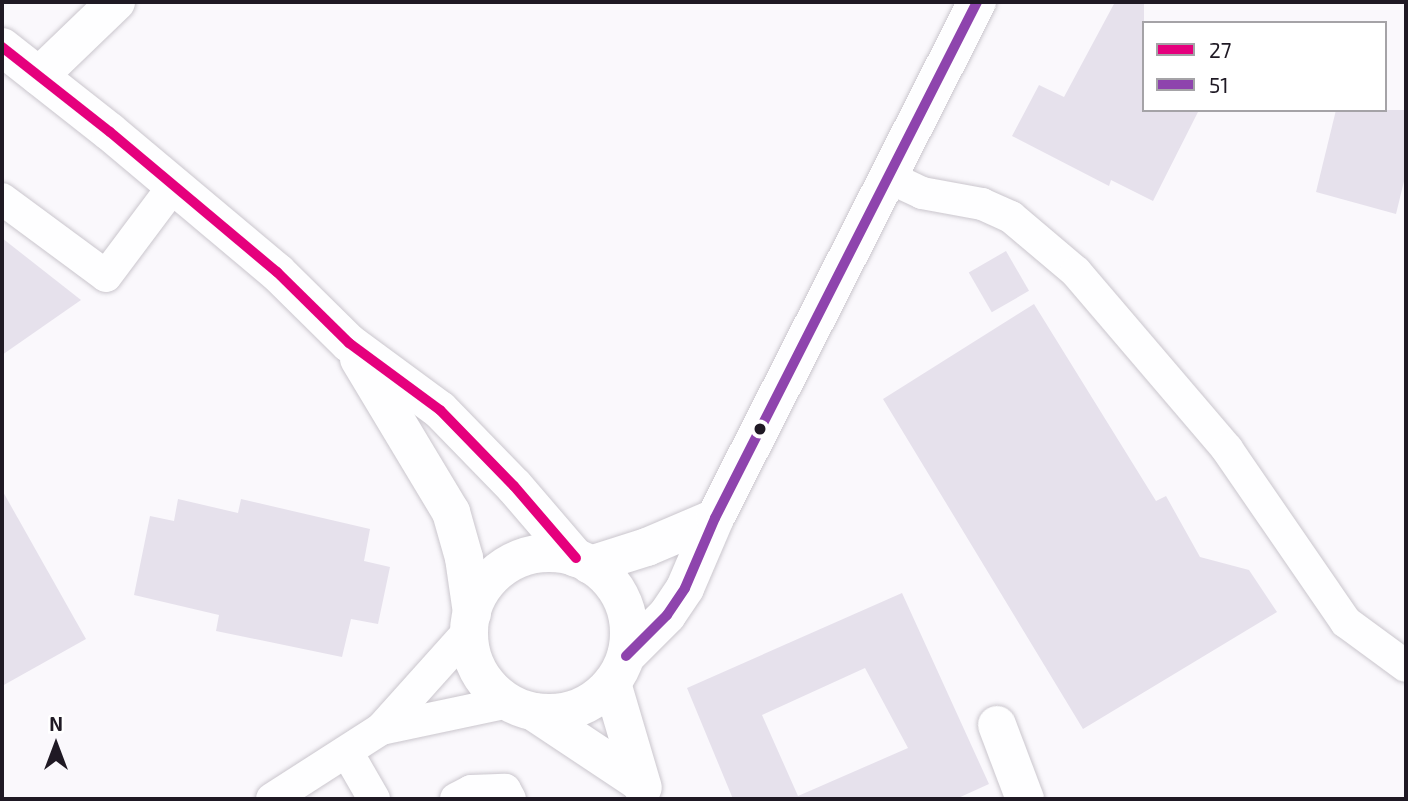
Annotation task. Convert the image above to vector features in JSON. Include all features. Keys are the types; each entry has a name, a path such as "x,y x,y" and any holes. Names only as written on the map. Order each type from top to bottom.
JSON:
{"street":[{"path":"38,76 116,2"},
{"path":"521,707 556,713 577,708 596,699 667,615 685,588 715,518 886,176 977,2"},
{"path":"2,47 174,185 277,272 349,343 440,410 583,561 607,577 619,594 627,614 630,635 619,670 644,790"},
{"path":"349,343 451,512 464,558 471,652 479,673 492,690 644,790"},
{"path":"470,622 482,589 500,569 524,557 550,553 583,561 647,547 715,518"},
{"path":"997,725 1025,799"}],"lane":[{"path":"886,176 922,193 982,204 1011,218 1076,272 1227,449 1346,622 1406,666"},
{"path":"2,199 106,276 174,185"},
{"path":"272,799 381,729 470,622"},
{"path":"381,729 521,707"},
{"path":"347,752 374,799"},
{"path":"456,799 471,791 505,790 510,799"}],"building":[{"path":"1115,2 1144,2 1142,112 1198,112 1153,201 1111,180 1109,186 1012,136 1039,85 1064,97"},
{"path":"1406,110 1406,173 1396,214 1316,192 1336,112"},
{"path":"2,238 81,300 2,355"},
{"path":"1006,251 1029,291 992,312 969,272"},
{"path":"1034,304 1156,501 1166,496 1200,557 1249,570 1277,612 1083,729 883,399"},
{"path":"2,490 86,639 2,686"},
{"path":"178,499 238,513 241,499 370,529 364,561 390,567 378,624 351,619 342,657 216,631 219,615 134,595 150,516 174,521"},
{"path":"902,593 989,784 956,799 733,799 687,688","holes":["865,668 908,748 798,796 762,715"]}],"transit line":[{"name":"51","path":"626,656 667,615 685,588 715,518 977,2"},
{"name":"27","path":"2,47 110,132 277,272 349,343 440,410 514,486 576,558"}]}
